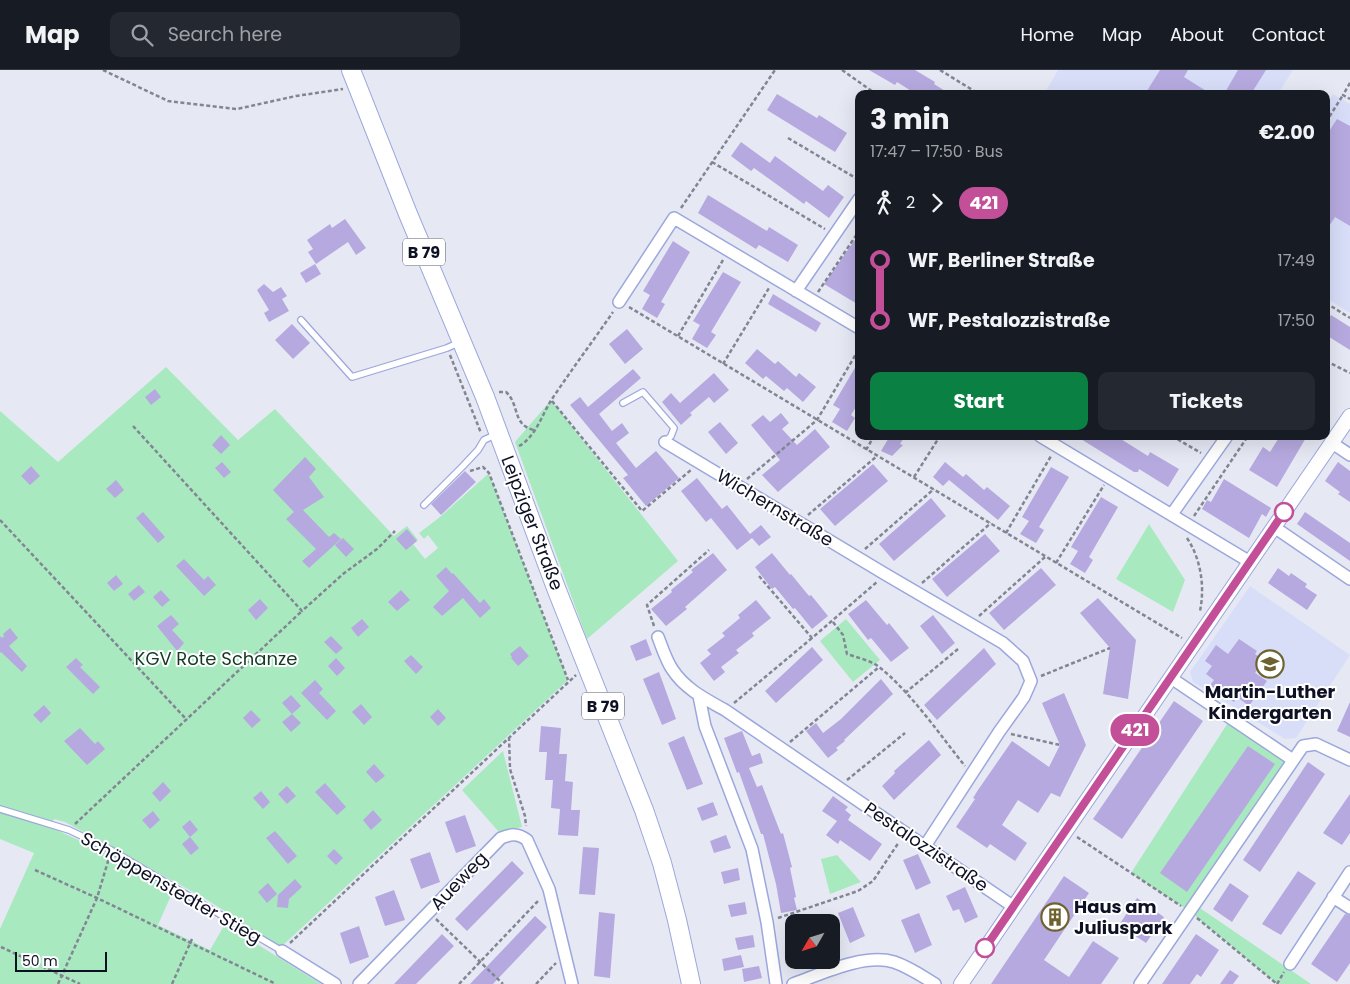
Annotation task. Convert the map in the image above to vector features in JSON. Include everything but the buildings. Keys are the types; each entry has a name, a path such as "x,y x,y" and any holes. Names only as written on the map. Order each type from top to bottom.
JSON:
{"main road":[{"name":"Leipziger Straße","path":"354,77 485,397 647,819 662,863 691,984"}],"street":[{"path":"796,291 855,205"},
{"path":"620,302 674,218 855,326"},
{"path":"961,984 1350,416"},
{"path":"1046,440 1172,514 1186,528 1250,562"},
{"path":"1172,514 1224,440"},
{"name":"Wichernstraße","path":"665,442 856,557 1003,642 1023,661 1030,681"},
{"path":"1332,443 1350,455"},
{"path":"1274,528 1349,582"},
{"name":"Pestalozzistraße","path":"658,637 672,669 684,685 699,696 725,710 1014,907"},
{"path":"1171,678 1293,760"},
{"path":"925,846 1024,697 1030,681"},
{"path":"699,696 705,726 752,850 767,922 776,984"},
{"path":"1140,984 1303,746 1316,744 1350,760"},
{"name":"Aueweg","path":"359,984 500,838 510,834 520,835 527,840"},
{"path":"527,840 549,889 572,984"},
{"path":"1290,964 1350,872"},
{"path":"1333,897 1350,908"},
{"name":"Schöppenstedter Stieg","path":"282,951 335,984"},
{"path":"793,984 850,964 873,960 892,961 900,964 935,984"}],"lane":[{"path":"301,320 352,377 447,348 461,341"},
{"path":"623,403 643,392 674,428 671,436 665,442"},
{"path":"424,505 478,450 484,440 499,433"},
{"name":"Schöppenstedter Stieg","path":"0,809 69,830 111,850 282,951"}],"path":[{"path":"103,70 168,101 237,109 296,96 344,89 354,77"},
{"path":"674,218 775,70"},
{"path":"842,70 870,90"},
{"path":"940,70 973,90"},
{"path":"1330,115 1350,83"},
{"path":"1342,95 1350,99"},
{"path":"788,138 855,178"},
{"path":"712,162 835,234"},
{"path":"812,300 855,236"},
{"path":"678,336 729,251"},
{"path":"723,364 775,278"},
{"path":"506,454 525,443 552,400 620,302 1194,645"},
{"path":"1330,306 1350,318"},
{"path":"739,486 817,420 855,356"},
{"path":"1330,363 1350,373"},
{"path":"485,397 506,392 510,396 525,428 534,430"},
{"path":"552,400 642,511 700,463"},
{"path":"133,426 302,611"},
{"path":"866,450 872,440"},
{"path":"914,477 937,440"},
{"path":"1179,440 1211,459"},
{"path":"1199,619 1202,602 1201,574 1186,528 1245,440"},
{"path":"1006,533 1056,446"},
{"path":"799,522 877,456"},
{"path":"282,951 568,680 489,473 483,467 469,471 463,466"},
{"path":"1056,563 1109,477"},
{"path":"856,557 934,489"},
{"path":"0,520 187,720"},
{"path":"913,590 991,523"},
{"path":"69,830 302,611 343,574 378,549 395,531"},
{"path":"658,637 647,605 710,550"},
{"path":"971,624 1045,556"},
{"path":"725,710 833,622 886,574"},
{"path":"759,576 812,638"},
{"path":"833,622 843,635 847,654 868,660 879,667 905,692 972,775"},
{"path":"1030,681 1110,648"},
{"path":"905,692 958,649"},
{"path":"782,749 879,667"},
{"path":"999,732 1060,745"},
{"path":"838,787 905,733"},
{"path":"509,737 510,769 525,816 527,840"},
{"path":"1066,830 1189,911 1277,984"},
{"path":"767,922 858,891 873,881 905,833"},
{"path":"58,984 97,898 111,850"},
{"path":"35,870 276,984"},
{"path":"460,984 549,889"},
{"path":"429,912 503,984"},
{"path":"172,984 192,938"},
{"path":"1,947 80,984"},
{"path":"536,984 566,953"}],"shaded area":[{"path":"1058,70 1293,70 1280,90 1046,90"},
{"path":"1333,94 1350,104 1350,313 1330,300 1330,99"},
{"name":"Martin-Luther Kindergarten","path":"1250,586 1350,655 1296,738 1285,739 1193,682 1190,672"}],"green space":[{"name":"KGV Rote Schanze","path":"166,367 238,440 275,409 394,536 407,526 418,540 413,544 425,559 438,548 428,535 424,539 419,533 440,517 489,473 568,680 281,947 204,898 65,822 54,819 50,827 107,853 173,891 158,925 210,950 225,924 321,984 0,984 0,929 34,853 0,839 0,411 58,462"},
{"path":"551,400 678,561 587,639 515,442"},
{"path":"1149,524 1185,580 1173,612 1116,579"},
{"path":"846,619 880,660 853,682 820,641"},
{"path":"1231,718 1293,760 1194,904 1311,984 1277,984 1189,911 1131,873"},
{"path":"503,751 522,827 499,832 462,790"},
{"path":"837,855 861,882 830,894 821,859"}],"bus line":[{"name":"421","path":"985,948 1284,512"}],"place":[{"name":"Martin-Luther Kindergarten","path":"1270,664"},
{"name":"Haus am Juliuspark","path":"1055,917"}]}
